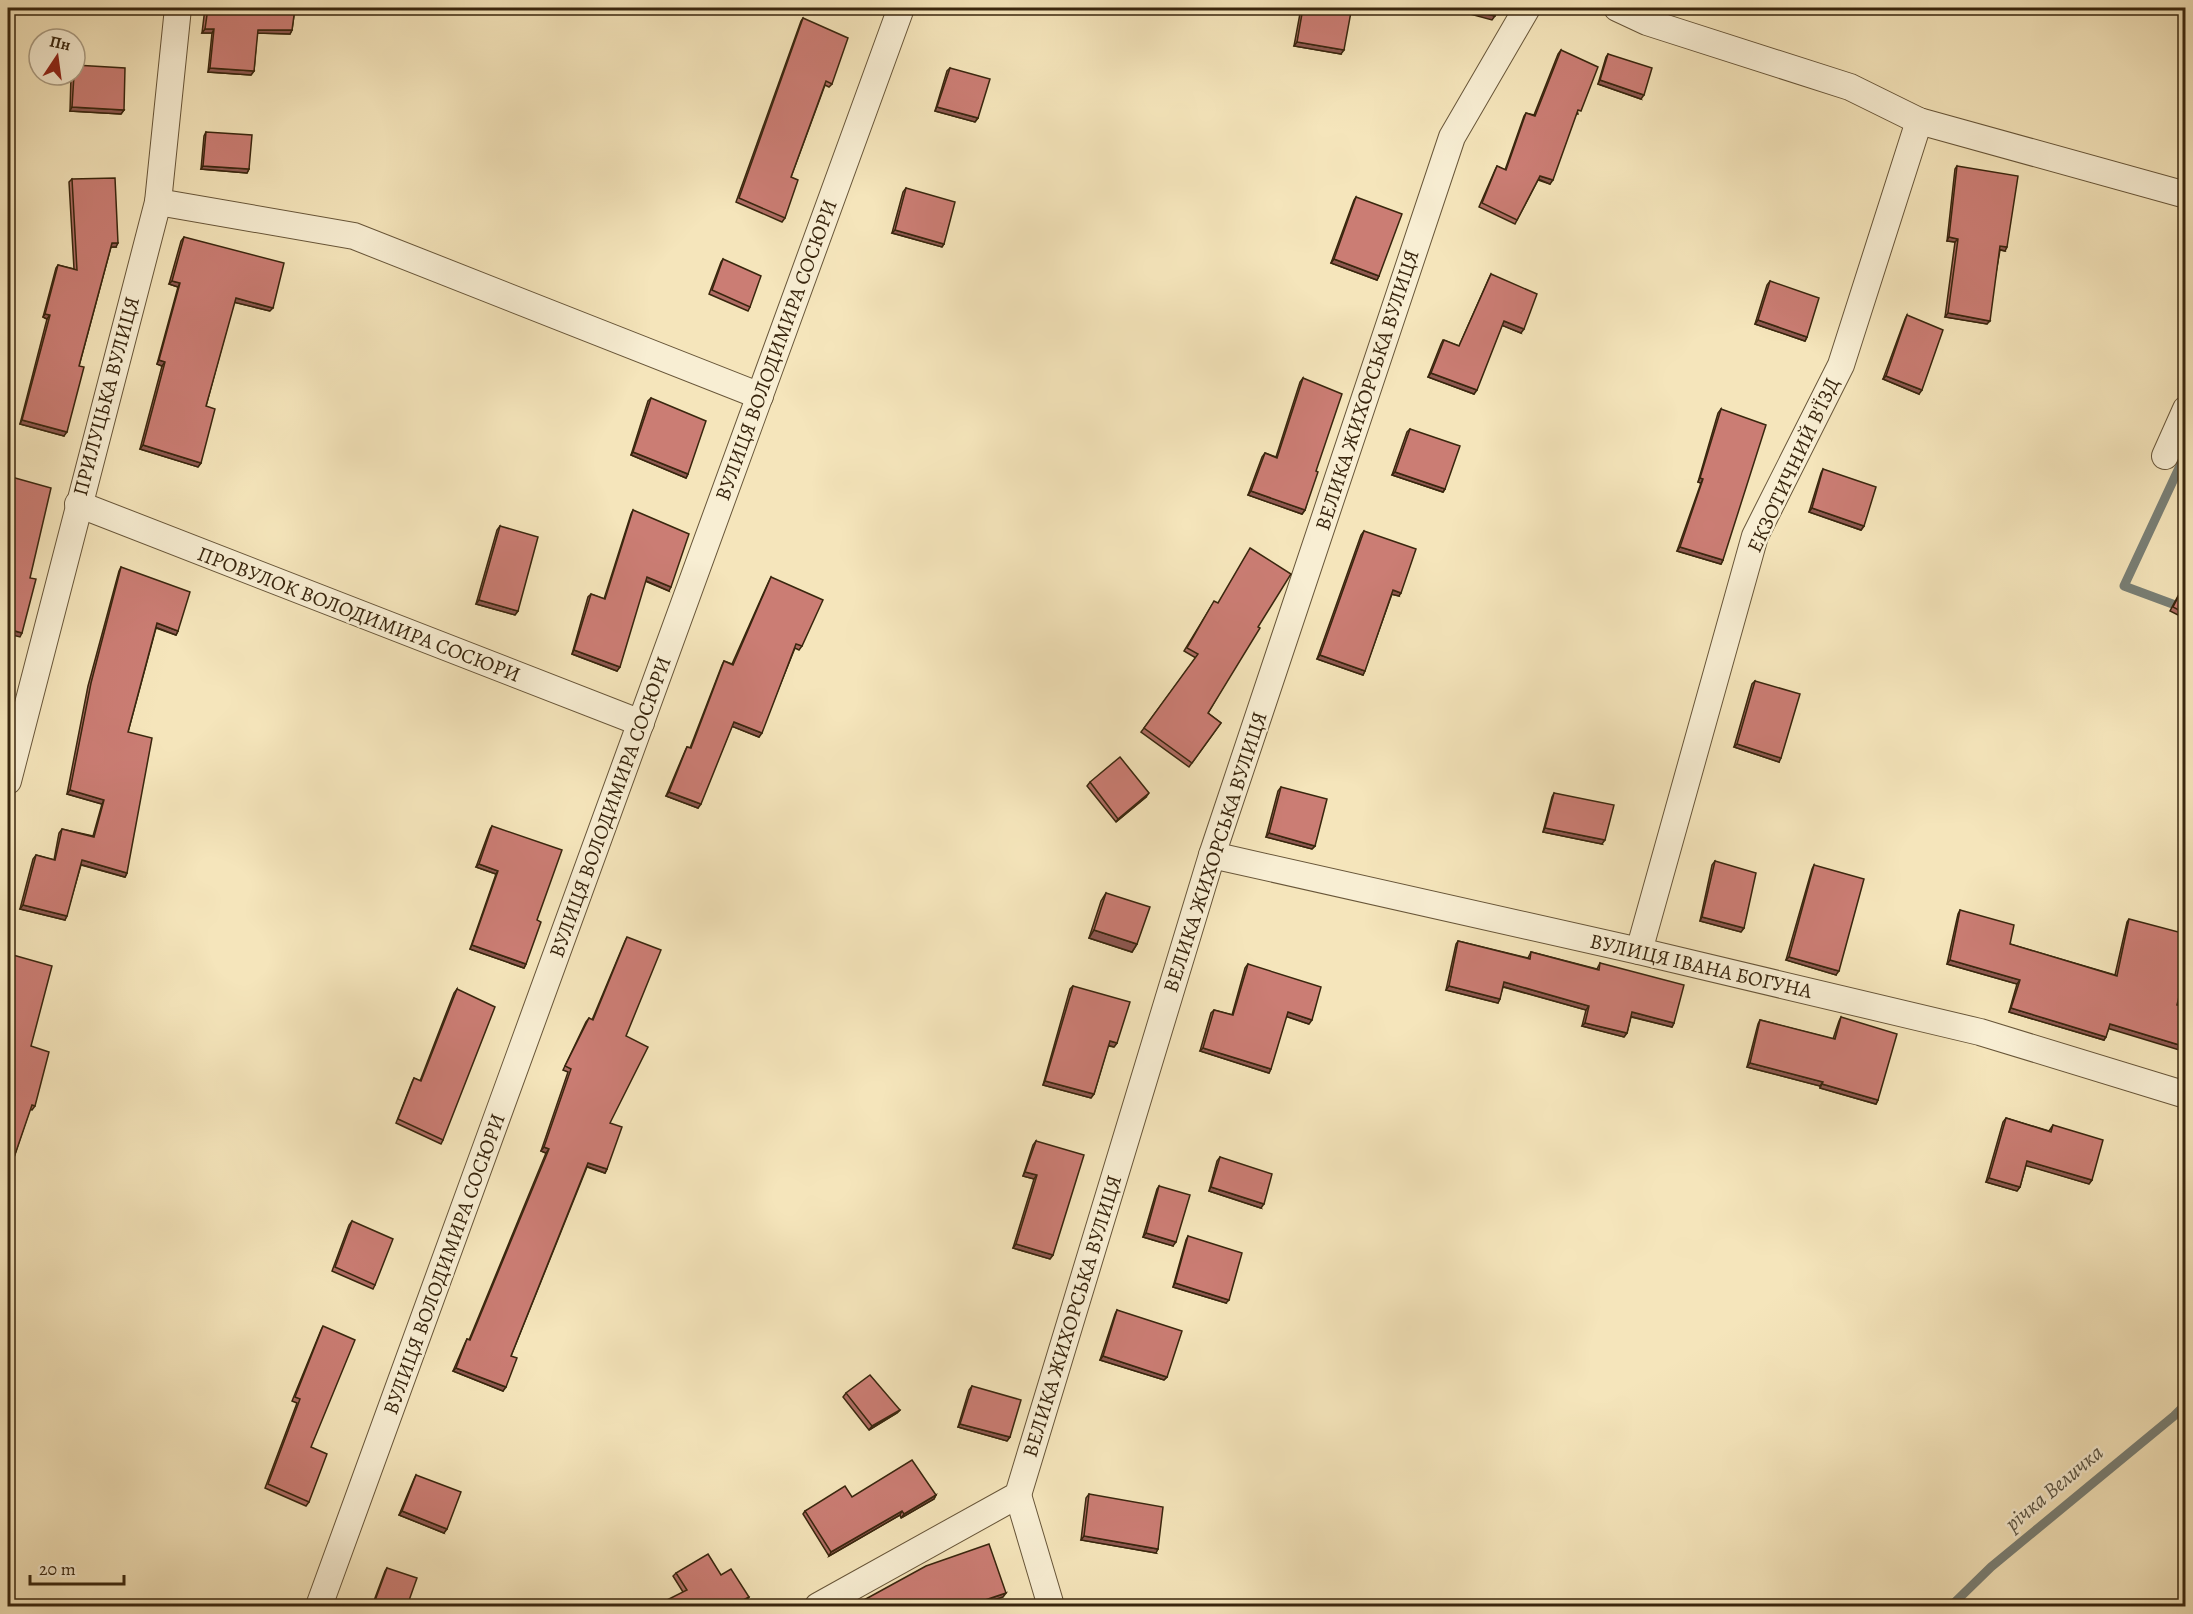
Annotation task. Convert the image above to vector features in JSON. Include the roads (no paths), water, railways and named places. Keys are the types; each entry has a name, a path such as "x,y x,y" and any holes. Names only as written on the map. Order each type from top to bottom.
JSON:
{"street":[{"name":"ПРИЛУЦЬКА ВУЛИЦЯ","path":"8,781 158,202 178,8"},
{"name":"ВУЛИЦЯ ВОЛОДИМИРА СОСЮРИ","path":"319,1606 901,8"},
{"name":"ВЕЛИКА ЖИХОРСЬКА ВУЛИЦЯ","path":"1018,1495 1212,855 1452,137 1527,8"},
{"path":"1617,8 1647,22 1850,87 1918,121 2186,195"},
{"name":"ЕКЗОТИЧНИЙ В'ЇЗД","path":"1639,951 1755,536 1840,365 1918,121"},
{"path":"158,202 354,236 760,396"},
{"path":"2165,456 2186,409"},
{"name":"ПРОВУЛОК ВОЛОДИМИРА СОСЮРИ","path":"78,504 641,723"},
{"name":"ВУЛИЦЯ ІВАНА БОГУНА","path":"1212,855 1639,951 1980,1032 2186,1095"},
{"path":"818,1606 1018,1495 1051,1606"}],"waterway":[{"name":"річка Величка","path":"2186,453 2124,586 2186,609"},
{"name":"річка Величка","path":"1951,1606 1991,1567 2186,1404"}]}
